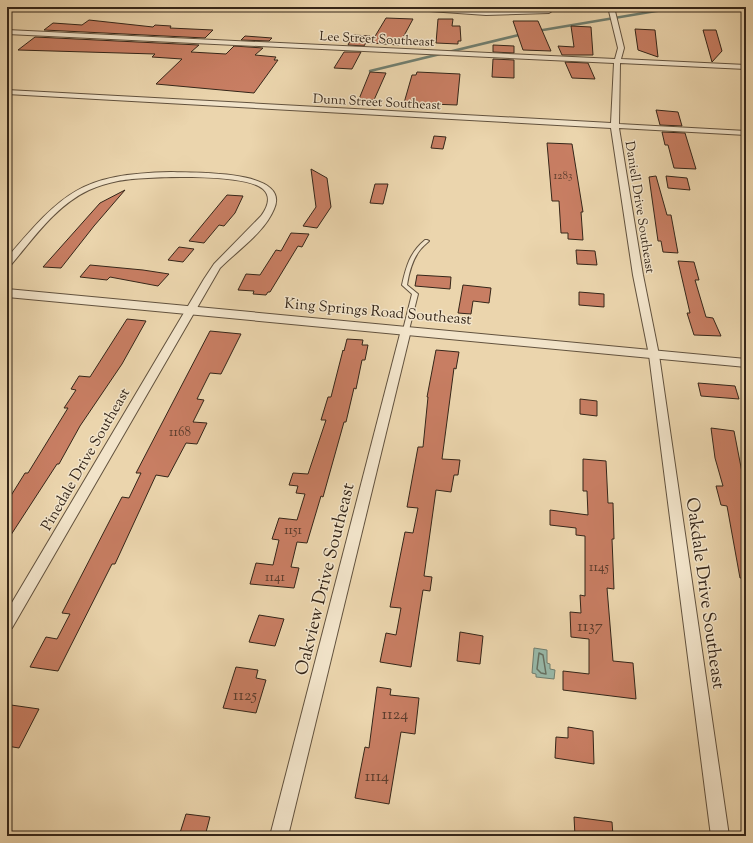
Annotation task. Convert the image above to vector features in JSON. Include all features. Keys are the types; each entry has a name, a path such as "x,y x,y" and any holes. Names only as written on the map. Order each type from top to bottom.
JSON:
{"street":[{"path":"401,7 486,13 549,11"},
{"name":"Daniell Drive Southeast","path":"611,7 621,48 617,62 616,127 638,275 654,355"},
{"name":"Lee Street Southeast","path":"7,32 746,68"},
{"name":"Dunn Street Southeast","path":"7,92 616,127 746,133"},
{"name":"Pinedale Drive Southeast","path":"7,264 61,203 77,193 98,184 120,178 146,175 175,175 249,181 264,186 271,193 272,204 264,219 216,267 7,624"},
{"name":"King Springs Road Southeast","path":"7,293 746,363"},
{"name":"Oakview Drive Southeast","path":"279,836 406,330"},
{"name":"Oakdale Drive Southeast","path":"654,355 720,836"}],"lane":[{"path":"406,330 415,294 404,285 412,254 419,246 427,241"}],"water":[{"path":"534,648 547,650 547,663 550,664 550,669 555,670 554,679 536,677 536,674 532,673"}],"building":[{"path":"386,18 413,19 399,45 371,43"},
{"path":"438,19 453,19 452,26 460,26 461,41 458,41 458,44 436,43"},
{"path":"89,20 153,27 155,25 171,26 170,28 213,30 205,38 44,30 53,23 82,25"},
{"path":"513,21 538,21 551,51 523,50"},
{"path":"571,26 591,27 593,55 562,55 558,46 574,47"},
{"path":"635,29 655,30 658,57 638,50"},
{"path":"703,30 716,30 722,51 712,62"},
{"path":"353,35 370,36 364,46 348,45"},
{"path":"245,36 272,38 269,41 241,40"},
{"path":"35,37 199,45 191,52 226,54 234,46 263,48 255,55 276,57 274,60 278,60 254,93 156,84 182,59 152,57 155,54 18,50"},
{"path":"493,45 514,46 514,53 493,52"},
{"path":"344,52 361,52 352,69 334,68"},
{"path":"493,59 514,60 514,78 492,77"},
{"path":"565,62 588,63 595,79 572,78"},
{"path":"370,72 386,73 374,100 359,99"},
{"path":"417,72 460,74 457,105 404,103 412,75 416,75"},
{"path":"656,110 678,112 682,126 660,125"},
{"path":"662,132 685,133 696,169 674,168 668,145 665,145"},
{"path":"434,136 446,137 443,149 431,148"},
{"path":"547,143 572,144 583,212 581,212 583,240 568,239 568,233 561,233 559,201 552,201"},
{"path":"311,169 327,178 331,207 317,228 303,226 316,207"},
{"path":"656,176 667,215 671,215 678,253 663,252 661,241 658,241 649,177"},
{"path":"666,176 687,178 690,190 668,188"},
{"path":"375,184 388,184 383,204 370,203"},
{"path":"125,190 61,268 43,267 100,203"},
{"path":"227,195 243,196 235,213 224,226 219,225 204,243 189,241"},
{"path":"291,233 309,234 302,247 298,246 270,292 266,295 253,294 254,291 238,290 246,274 260,275 276,250 281,251"},
{"path":"179,247 194,249 183,262 168,260"},
{"path":"576,250 595,251 597,265 577,264"},
{"path":"678,261 694,262 699,280 695,280 706,317 713,318 721,336 694,335 687,313 690,313"},
{"path":"90,265 169,274 158,286 110,277 107,280 80,277"},
{"path":"417,275 451,277 450,289 415,286"},
{"path":"463,285 491,288 489,303 473,301 471,314 458,313"},
{"path":"579,292 604,294 604,307 579,305"},
{"path":"127,319 146,321 122,364 80,426 59,464 57,464 7,541 7,502 25,473 28,473 68,408 64,408 76,390 71,389 79,376 90,377"},
{"path":"210,331 241,334 221,374 210,373 197,399 204,400 193,422 207,423 197,444 186,443 168,477 156,475 115,564 112,564 58,671 30,667 46,637 57,639 70,614 62,613 122,497 129,498 141,473 136,473"},
{"path":"347,339 363,340 362,345 368,345 365,360 362,360 356,389 354,388 346,422 344,422 323,497 321,496 307,543 297,542 291,567 299,568 294,588 250,584 256,563 273,565 279,540 272,539 279,518 297,520 305,494 296,493 298,486 289,485 293,473 308,474 326,420 321,420 328,397 331,397"},
{"path":"436,350 459,352 456,369 454,368 442,459 460,460 458,475 454,475 451,492 436,490 424,576 432,577 430,591 423,590 411,667 380,662 386,633 396,635 401,608 390,607 405,532 413,533 418,508 407,507 418,447 423,447 427,397"},
{"path":"698,383 735,386 739,399 701,396"},
{"path":"580,399 597,401 597,416 580,414"},
{"path":"711,428 734,431 746,493 746,578 740,578 727,506 721,505 716,486 723,486 715,458"},
{"path":"583,459 606,461 608,503 613,503 614,539 612,539 614,589 607,588 613,661 633,663 636,699 563,690 563,671 589,674 589,639 571,637 570,612 581,613 580,595 585,596 585,536 576,535 576,528 550,525 550,510 588,515 587,491 583,491"},
{"path":"259,615 284,619 275,646 249,642"},
{"path":"460,632 483,636 480,664 457,661"},
{"path":"236,667 258,670 256,678 266,680 256,713 223,708"},
{"path":"377,687 391,689 390,695 419,698 415,734 401,732 389,804 355,798 365,747 369,748"},
{"path":"11,705 39,709 19,748 7,746 7,712"},
{"path":"568,727 593,731 594,764 555,758 556,737 568,738"},
{"path":"186,814 210,817 205,836 179,836"},
{"path":"574,817 612,822 613,836 575,836"}],"waterway":[{"path":"537,31 656,11 695,7"},
{"path":"370,71 523,34"}]}
